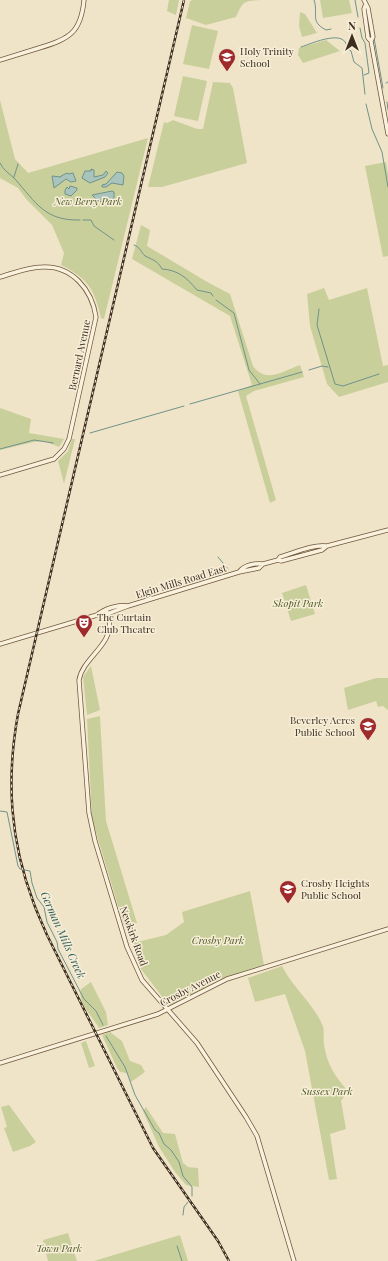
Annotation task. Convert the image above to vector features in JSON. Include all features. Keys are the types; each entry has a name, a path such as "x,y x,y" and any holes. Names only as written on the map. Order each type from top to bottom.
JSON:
{"street":[{"path":"0,60 60,42 69,36 76,29 82,18 84,0"},
{"path":"364,0 366,6 364,9 368,38 371,41 388,134"},
{"name":"Bernard Avenue","path":"0,277 43,266 57,268 70,274 86,287 94,303 96,317 71,432 64,449 54,459 0,475"},
{"name":"Elgin Mills Road East","path":"0,644 107,612 123,605 128,606 239,572 259,568 263,564 278,560 281,561 322,550 327,546 388,530"},
{"name":"Newkirk Road","path":"107,612 109,620 102,646 85,666 79,680 89,814 95,841 127,947 142,980 197,1043 246,1117 256,1136 294,1261"},
{"name":"Crosby Avenue","path":"0,1063 167,1010 227,978 388,929"}],"green space":[{"path":"169,0 179,0 176,15 167,11"},
{"path":"261,0 245,3 240,8 236,17 206,25 186,18 190,1"},
{"path":"320,0 349,0 352,13 323,18"},
{"path":"300,12 305,14 317,33 302,37 299,26"},
{"path":"192,25 218,31 209,69 183,64"},
{"path":"326,40 340,51 303,63 298,55 299,48"},
{"path":"183,76 207,81 198,121 174,116"},
{"path":"213,82 230,83 233,88 247,163 162,187 148,187 164,122 167,123 173,120 197,129 203,129"},
{"name":"New Berry Park","path":"0,100 15,159 28,173 148,138 104,319 101,318 96,299 84,280 61,265 64,253 52,225 26,199 18,188 0,178"},
{"path":"386,162 388,174 388,256 383,257 365,166"},
{"path":"141,225 150,230 147,246 230,294 253,366 258,371 269,375 281,373 300,365 304,377 254,391 246,396 276,500 270,503 238,391 252,385 230,316 132,259"},
{"path":"324,288 329,300 367,288 383,366 388,365 388,382 339,397 327,384 310,326 307,294"},
{"path":"0,408 31,419 29,433 64,439 59,447 44,441 0,450"},
{"path":"72,439 75,439 64,484 58,461 68,451"},
{"name":"Skopit Park","path":"306,585 315,614 291,621 282,593"},
{"path":"91,666 100,710 87,715 83,677"},
{"path":"376,678 388,678 388,710 383,706 378,707 376,701 348,710 344,688"},
{"path":"100,716 106,821 137,923 124,926 92,819 87,719"},
{"name":"Crosby Park","path":"250,891 264,965 218,980 170,1007 141,969 133,943 166,935 184,922 182,912"},
{"name":"Sussex Park","path":"282,966 291,981 318,1016 323,1026 325,1052 329,1064 339,1081 348,1091 341,1101 346,1129 330,1134 337,1179 329,1180 305,1051 285,994 255,1002 248,978"},
{"path":"91,982 106,1012 108,1025 99,1028 83,1005 80,994 81,989"},
{"path":"110,1032 122,1041 130,1061 141,1065 145,1072 131,1082 127,1073 120,1072 117,1068 102,1035"},
{"path":"86,1041 95,1066 89,1068 81,1043"},
{"path":"9,1105 36,1142 30,1146 13,1152 4,1128 7,1127 1,1107"},
{"path":"146,1107 163,1133 175,1134 183,1163 188,1167 198,1168 199,1187 186,1185 175,1172 159,1147 143,1111"},
{"name":"Town Park","path":"68,1233 77,1261 48,1261 43,1240"},
{"path":"180,1235 188,1261 94,1261"}],"water":[{"path":"91,169 94,170 94,177 103,175 106,171 108,173 105,177 90,183 82,178 85,171 91,171"},
{"path":"117,172 122,173 124,176 123,185 112,183 106,187 102,187 102,185 106,184"},
{"path":"67,173 73,173 76,181 71,182 66,179 54,188 52,176 61,177"},
{"path":"70,186 77,188 71,196 65,194 65,190 67,187 69,189"},
{"path":"112,191 114,192 114,198 108,203 98,201 92,195"}],"waterway":[{"path":"314,0 316,20 321,27 326,30 331,29"},
{"path":"355,0 358,17"},
{"path":"360,28 362,38 365,43 369,73 364,75"},
{"path":"301,47 328,38 341,39 351,51 354,62 362,68 365,94"},
{"path":"374,38 383,88"},
{"path":"387,102 388,110"},
{"path":"366,104 372,129 382,152 388,187"},
{"path":"0,163 42,209 50,214 68,220 80,220"},
{"path":"14,177 18,164"},
{"path":"83,220 91,220 94,226 114,240"},
{"path":"134,245 139,248 145,256 157,262 162,269 177,273 186,278 197,290 211,293 213,296"},
{"path":"216,300 234,313 249,370 260,384"},
{"path":"319,309 317,325 335,384 343,386 379,374"},
{"path":"309,370 322,366 328,367"},
{"path":"190,404 302,372"},
{"path":"90,433 184,406"},
{"path":"0,449 34,440 53,443"},
{"path":"218,557 228,569"},
{"name":"German Mills Creek","path":"0,811 7,812 18,866 20,869 30,871 37,898 44,907 47,922 57,942 58,949 84,999 96,1011 103,1025"},
{"name":"German Mills Creek","path":"106,1036 125,1067 135,1095 155,1130 159,1133 164,1144 171,1150 179,1162 183,1176 192,1187 192,1196"},
{"name":"German Mills Creek","path":"183,1215 184,1207 188,1202"},
{"name":"German Mills Creek","path":"177,1246 182,1261"}],"railway":[{"path":"184,0 18,714 14,739 11,787 15,834 20,857 34,904 47,935 153,1148 218,1241 229,1261"}],"place":[{"name":"Holy Trinity School","path":"227,72"},
{"name":"The Curtain Club Theatre","path":"84,638"},
{"name":"Beverley Acres Public School","path":"368,741"},
{"name":"Crosby Heights Public School","path":"288,904"}]}
